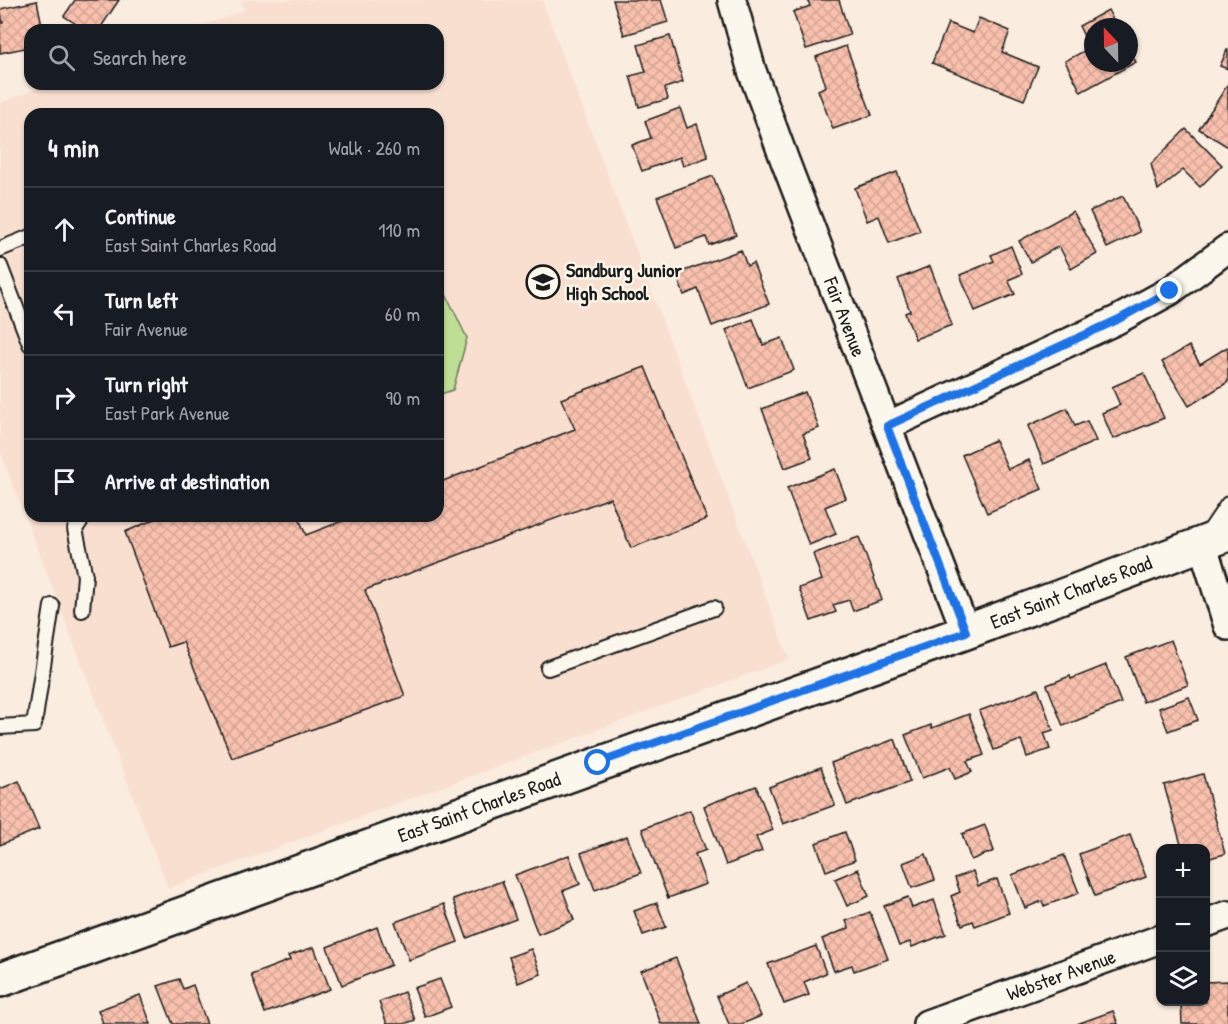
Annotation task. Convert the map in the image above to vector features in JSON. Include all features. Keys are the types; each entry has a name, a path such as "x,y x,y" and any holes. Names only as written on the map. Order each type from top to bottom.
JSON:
{"main road":[{"name":"East Saint Charles Road","path":"0,980 966,632 1215,538"}],"street":[{"name":"Fair Avenue","path":"732,0 752,71 777,141 966,632"},
{"path":"887,426 1117,320 1170,291 1228,248"},
{"path":"1215,538 1228,626"},
{"path":"1210,922 1228,915"},
{"name":"Webster Avenue","path":"927,1024 1156,941"}],"lane":[{"path":"0,249 24,239"},
{"path":"0,266 24,328"},
{"path":"1215,538 1228,504"},
{"path":"80,522 75,529 85,576 82,610"},
{"path":"0,727 34,725 52,606"},
{"path":"548,668 714,608"}],"shaded area":[{"name":"Sandburg Junior High School","path":"241,0 542,0 789,659 168,888 27,522 444,522 444,108 24,108 24,513 0,451 0,103 34,90 444,90 444,24 207,24 244,10"}],"green space":[{"path":"444,290 467,338 453,390 444,393"}],"building":[{"path":"75,0 119,0 103,24 76,24 64,16"},
{"path":"613,0 661,0 668,22 624,35"},
{"path":"808,0 839,0 850,35 806,49 793,12 810,6"},
{"path":"37,1 42,24 24,24 24,48 0,53 0,23 3,23 0,9"},
{"path":"1108,10 1112,18 1094,18"},
{"path":"979,18 1010,31 1002,52 1038,67 1024,100 932,63 948,23 973,33"},
{"path":"1084,23 1084,36 1079,26"},
{"path":"670,36 683,82 665,88 668,99 639,107 630,76 646,72 638,45"},
{"path":"846,46 872,115 833,129 818,90 826,86 816,57"},
{"path":"1228,50 1228,69 1220,66"},
{"path":"1084,51 1084,72 1118,72 1081,92 1065,61"},
{"path":"1228,84 1228,147 1199,129"},
{"path":"680,108 687,128 697,124 708,157 683,166 680,157 642,171 632,145 651,138 645,121"},
{"path":"1186,129 1222,165 1200,187 1183,170 1158,190 1151,164"},
{"path":"897,172 920,231 889,243 879,216 867,221 855,188"},
{"path":"713,176 736,235 709,245 706,237 676,248 657,197"},
{"path":"1123,196 1140,232 1107,248 1090,211"},
{"path":"1073,211 1097,254 1071,269 1059,246 1031,262 1019,241"},
{"path":"1011,246 1022,274 1008,280 1015,294 975,311 960,275 994,261 991,255"},
{"path":"741,250 747,266 753,263 769,304 712,326 698,289 684,295 676,274"},
{"path":"930,266 952,325 915,339 905,313 910,311 898,279"},
{"path":"753,319 763,345 782,338 794,370 748,388 726,330"},
{"path":"1189,346 1200,364 1227,347 1228,382 1189,406 1162,362"},
{"path":"645,367 707,519 631,548 610,498 365,590 405,696 232,758 183,642 168,647 125,532 148,522 301,522 306,535 340,522 444,522 444,481 575,429 561,399"},
{"path":"1144,373 1164,418 1113,439 1102,413 1120,405 1112,387"},
{"path":"805,392 819,428 803,434 812,458 785,468 762,409"},
{"path":"1067,408 1075,426 1087,421 1096,441 1044,464 1028,426"},
{"path":"995,440 1008,469 1029,460 1042,489 987,513 962,455"},
{"path":"835,469 846,498 825,507 836,534 809,545 787,488"},
{"path":"859,537 882,600 853,611 849,600 833,605 836,612 811,621 799,588 822,580 813,554"},
{"path":"1171,640 1188,685 1143,702 1126,657"},
{"path":"1106,665 1121,703 1063,726 1047,685 1070,676 1071,679"},
{"path":"1038,689 1053,730 1044,733 1050,749 1027,757 1021,740 994,750 979,711"},
{"path":"1189,697 1198,720 1168,731 1159,708"},
{"path":"969,714 984,755 967,761 972,772 955,779 950,767 922,778 905,735"},
{"path":"895,739 910,782 847,805 831,763"},
{"path":"821,767 835,805 783,824 769,787"},
{"path":"1203,774 1225,854 1210,858 1210,844 1181,844 1164,785"},
{"path":"19,781 39,829 0,845 0,789"},
{"path":"756,786 773,830 756,837 762,851 726,865 704,806"},
{"path":"690,810 706,850 695,854 706,884 668,898 642,829"},
{"path":"985,825 994,851 971,860 962,834"},
{"path":"845,832 855,860 826,871 816,843"},
{"path":"1130,835 1146,877 1095,896 1079,854"},
{"path":"627,836 641,873 595,890 581,853"},
{"path":"926,854 935,880 912,888 903,863"},
{"path":"569,855 580,884 563,891 574,920 538,934 515,875"},
{"path":"1064,855 1079,893 1044,906 1042,901 1025,908 1012,875"},
{"path":"858,869 869,896 847,906 835,879"},
{"path":"973,871 978,886 997,879 1009,913 975,926 973,921 962,925 951,896 960,892 955,878"},
{"path":"502,881 516,919 467,938 453,899"},
{"path":"908,897 912,908 934,900 946,934 912,947 910,942 899,946 884,906"},
{"path":"657,903 666,927 643,935 634,911"},
{"path":"444,904 458,942 409,960 395,922"},
{"path":"870,912 888,959 854,971 852,965 834,971 822,939 849,928 846,921"},
{"path":"377,927 391,965 342,985 327,947"},
{"path":"816,946 826,973 804,982 809,995 784,1004 768,964"},
{"path":"314,947 330,989 265,1013 251,975 290,960 288,956"},
{"path":"531,949 541,974 518,983 509,957"},
{"path":"676,958 701,1024 661,1024 641,971"},
{"path":"179,979 183,989 193,985 207,1024 173,1024 158,986"},
{"path":"440,979 451,1007 425,1017 414,988"},
{"path":"1228,981 1228,1024 1182,1024 1181,1006 1210,1006 1210,982"},
{"path":"746,983 761,1016 742,1024 729,1024 717,996"},
{"path":"404,992 415,1020 404,1024 387,1024 379,1002"},
{"path":"140,995 151,1024 100,1024 103,1023 98,1010"},
{"path":"1113,1011 1118,1024 1077,1024"}],"place":[{"name":"Sandburg Junior High School","path":"543,282"}],"route":[{"path":"598,763 966,632 887,426 1117,320 1170,291"}]}
